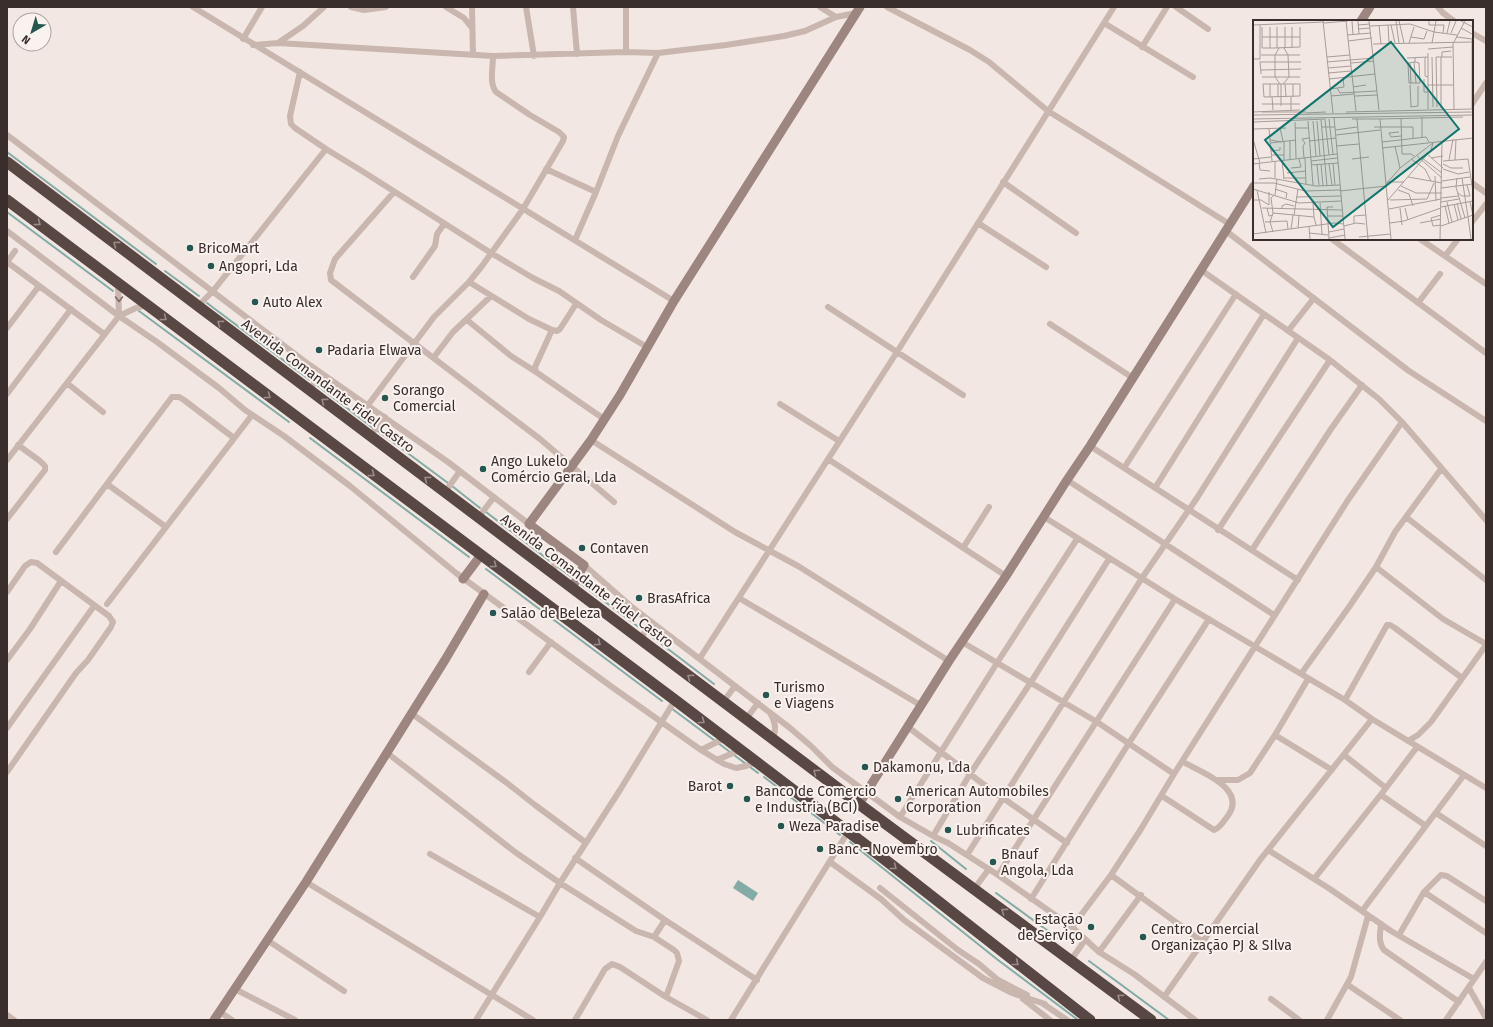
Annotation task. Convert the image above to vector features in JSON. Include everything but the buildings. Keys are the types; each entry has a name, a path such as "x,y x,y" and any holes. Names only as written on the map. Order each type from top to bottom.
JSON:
{"highway":[{"name":"Avenida Comandante Fidel Castro","path":"7,162 859,804 1151,1020"},
{"path":"7,200 675,700 1090,1020"}],"street":[{"path":"194,7 243,39 300,72 674,301"},
{"path":"243,39 262,7"},
{"path":"278,43 303,26 324,7"},
{"path":"350,7 364,10 385,7"},
{"path":"446,7 464,18 473,29"},
{"path":"472,7 473,55"},
{"path":"526,7 534,56"},
{"path":"573,7 577,54"},
{"path":"626,7 626,52"},
{"path":"820,7 836,17"},
{"path":"887,7 970,50 989,62 1048,111 1228,228 1314,298 1418,377 1486,421"},
{"path":"700,658 828,459 838,441 897,352 1114,7"},
{"path":"1142,47 1167,7"},
{"path":"1176,7 1208,29"},
{"path":"1362,20 1370,7"},
{"path":"1438,7 1443,14 1452,20"},
{"path":"253,45 278,43 493,56 534,56 626,52 658,53 784,36 805,31 836,17 858,10"},
{"path":"529,524 591,440 674,301 858,10"},
{"path":"1104,24 1193,77"},
{"path":"1473,33 1486,41"},
{"path":"575,240 618,136 658,53"},
{"path":"368,405 434,316 469,282 491,253 523,209 563,141 564,137 559,132 496,92 493,88 492,81 493,56"},
{"path":"300,72 289,120 295,128 444,224 533,278 559,291 576,304 647,347"},
{"path":"1473,102 1486,83"},
{"path":"7,135 321,374 368,405 460,471 584,565 622,599 812,746 832,767 900,817 948,843 998,875 1072,927 1100,952 1134,974 1195,1020"},
{"path":"198,306 213,291 326,149"},
{"path":"546,169 596,192"},
{"path":"1003,182 1076,233"},
{"path":"1473,184 1486,193"},
{"path":"859,804 949,661 1090,446 1253,188"},
{"path":"394,192 335,259 331,266 330,277 336,284 540,439 614,502"},
{"path":"1473,221 1486,204"},
{"path":"978,223 1046,267"},
{"path":"413,277 435,246 437,234 444,224"},
{"path":"7,231 118,316 157,342 252,415 310,455 463,579 612,688 701,750 724,764 736,768 756,762"},
{"path":"1333,240 1486,353"},
{"path":"1421,240 1486,284"},
{"path":"1445,256 1457,240"},
{"path":"15,251 7,262 104,334"},
{"path":"1202,270 1330,360 1380,399 1402,422 1486,520"},
{"path":"1418,303 1440,274"},
{"path":"469,282 529,319 552,330 557,331 560,329 576,304"},
{"path":"118,283 118,316"},
{"path":"7,328 39,286"},
{"path":"1124,468 1236,294"},
{"path":"434,357 453,332 491,296"},
{"path":"1288,331 1314,298"},
{"path":"7,460 118,316 136,308 148,305"},
{"path":"828,307 963,395"},
{"path":"7,394 71,309"},
{"path":"1155,488 1264,314"},
{"path":"466,320 511,356 604,419"},
{"path":"1050,324 1132,378"},
{"path":"536,372 535,367 552,330"},
{"path":"967,855 1142,578 1189,510 1298,338"},
{"path":"1218,530 1330,360"},
{"path":"309,390 321,374"},
{"path":"67,383 103,412"},
{"path":"1252,550 1331,429 1362,385"},
{"path":"56,552 172,397 179,397 184,400 234,438"},
{"path":"780,404 838,441"},
{"path":"107,604 252,415"},
{"path":"370,436 384,417"},
{"path":"1072,927 1111,875 1162,796 1174,774 1274,615 1298,580 1348,500 1402,422"},
{"path":"591,440 736,532 798,566 949,661"},
{"path":"7,519 44,470 45,466 40,460 18,445"},
{"path":"1090,446 1218,530 1298,580"},
{"path":"828,459 1006,576"},
{"path":"1301,674 1376,567 1395,532 1441,469"},
{"path":"445,492 460,471"},
{"path":"1067,480 1274,615"},
{"path":"107,484 166,527"},
{"path":"478,518 494,497"},
{"path":"963,548 989,507"},
{"path":"1044,517 1109,559 1345,700 1372,719 1486,788"},
{"path":"1406,517 1486,580"},
{"path":"900,817 997,662 1077,539"},
{"path":"554,575 555,543"},
{"path":"463,579 481,555"},
{"path":"933,836 970,774 1032,682 1109,559"},
{"path":"7,592 25,566 30,562 36,563 109,616 113,622 88,660 76,673 7,772"},
{"path":"572,588 584,565"},
{"path":"1376,567 1443,619 1486,644 1425,728 1408,741"},
{"path":"7,660 30,629 61,581"},
{"path":"214,1020 306,882 484,594"},
{"path":"739,598 922,706"},
{"path":"998,875 1175,599"},
{"path":"7,728 94,606"},
{"path":"1031,899 1209,619"},
{"path":"640,639 652,622"},
{"path":"1345,700 1387,625 1395,628 1462,678"},
{"path":"529,672 551,642"},
{"path":"962,642 1032,682 1097,722 1174,774"},
{"path":"1217,780 1238,780 1250,773 1275,735 1308,679"},
{"path":"724,702 735,686"},
{"path":"476,1020 575,858 620,790 675,700"},
{"path":"746,719 758,703"},
{"path":"768,711 775,723 775,733 773,739"},
{"path":"411,713 585,842"},
{"path":"1164,997 1268,850 1372,719"},
{"path":"908,727 987,787 1067,843"},
{"path":"1275,735 1332,770"},
{"path":"701,750 725,738"},
{"path":"1314,879 1417,747"},
{"path":"717,760 740,750"},
{"path":"386,752 486,831 560,883 636,931 654,937 674,950 678,957 678,968 666,997"},
{"path":"1344,755 1386,788"},
{"path":"1162,796 1211,829 1216,830 1234,806 1227,790 1217,780 1182,762"},
{"path":"1362,911 1464,775"},
{"path":"1381,795 1426,826"},
{"path":"1436,813 1486,846"},
{"path":"732,1020 848,832"},
{"path":"1268,850 1368,916 1474,980"},
{"path":"430,854 540,917"},
{"path":"575,858 665,920 757,980"},
{"path":"830,862 881,899 904,920 956,959 996,986 1045,1004"},
{"path":"974,889 989,869"},
{"path":"1399,935 1424,892 1441,875 1444,874 1486,901"},
{"path":"1111,875 1141,895 1203,942"},
{"path":"306,882 491,996 533,1020"},
{"path":"880,888 998,980 1045,1004 1067,1020"},
{"path":"1424,892 1486,933"},
{"path":"1100,952 1141,895"},
{"path":"1327,1020 1348,985 1368,916"},
{"path":"654,937 665,920"},
{"path":"1381,924 1380,945 1384,950 1459,1002"},
{"path":"267,940 344,991"},
{"path":"1071,960 1085,940"},
{"path":"1446,1020 1486,962"},
{"path":"575,1020 605,969 612,964 620,967 666,997 707,1020"},
{"path":"1348,985 1400,1020"},
{"path":"235,988 295,1020"},
{"path":"1469,988 1486,1018"},
{"path":"1018,995 1050,1020"},
{"path":"1271,999 1299,1020"},
{"path":"220,1012 232,1020"},
{"path":"7,1014 14,1020"}],"water":[{"path":"738,880 758,893 753,901 733,888"}],"waterway":[{"path":"7,152 156,264"},
{"path":"7,212 113,291"},
{"path":"165,271 199,296"},
{"path":"207,303 310,380"},
{"path":"139,311 289,422"},
{"path":"317,385 373,428"},
{"path":"378,431 448,483"},
{"path":"310,438 469,557"},
{"path":"452,486 480,508"},
{"path":"486,512 550,561"},
{"path":"558,567 573,578"},
{"path":"486,569 662,701"},
{"path":"580,583 640,628"},
{"path":"651,636 714,684"},
{"path":"671,708 730,752"},
{"path":"734,755 746,764"},
{"path":"750,767 758,773"},
{"path":"764,777 840,835"},
{"path":"931,841 966,869"},
{"path":"850,842 998,960 1078,1020"},
{"path":"996,893 1059,939"},
{"path":"1089,961 1169,1020"}],"place":[{"name":"BricoMart","path":"190,248"},
{"name":"Angopri, Lda","path":"211,266"},
{"name":"Auto Alex","path":"255,302"},
{"name":"Padaria Elwava","path":"319,350"},
{"name":"Sorango Comercial","path":"385,398"},
{"name":"Ango Lukelo Comércio Geral, Lda","path":"483,469"},
{"name":"Contaven","path":"582,548"},
{"name":"BrasAfrica","path":"639,598"},
{"name":"Salão de Beleza","path":"493,613"},
{"name":"Turismo e Viagens","path":"766,695"},
{"name":"Dakamonu, Lda","path":"865,767"},
{"name":"Barot","path":"730,786"},
{"name":"Banco de Comercio e Industria (BCI)","path":"747,799"},
{"name":"American Automobiles Corporation","path":"898,799"},
{"name":"Weza Paradise","path":"781,826"},
{"name":"Lubrificates","path":"948,830"},
{"name":"Banc - Novembro","path":"820,849"},
{"name":"Bnauf Angola, Lda","path":"993,862"},
{"name":"Estação de Serviço","path":"1091,927"},
{"name":"Centro Comercial Organização PJ & SIlva","path":"1143,937"}]}
